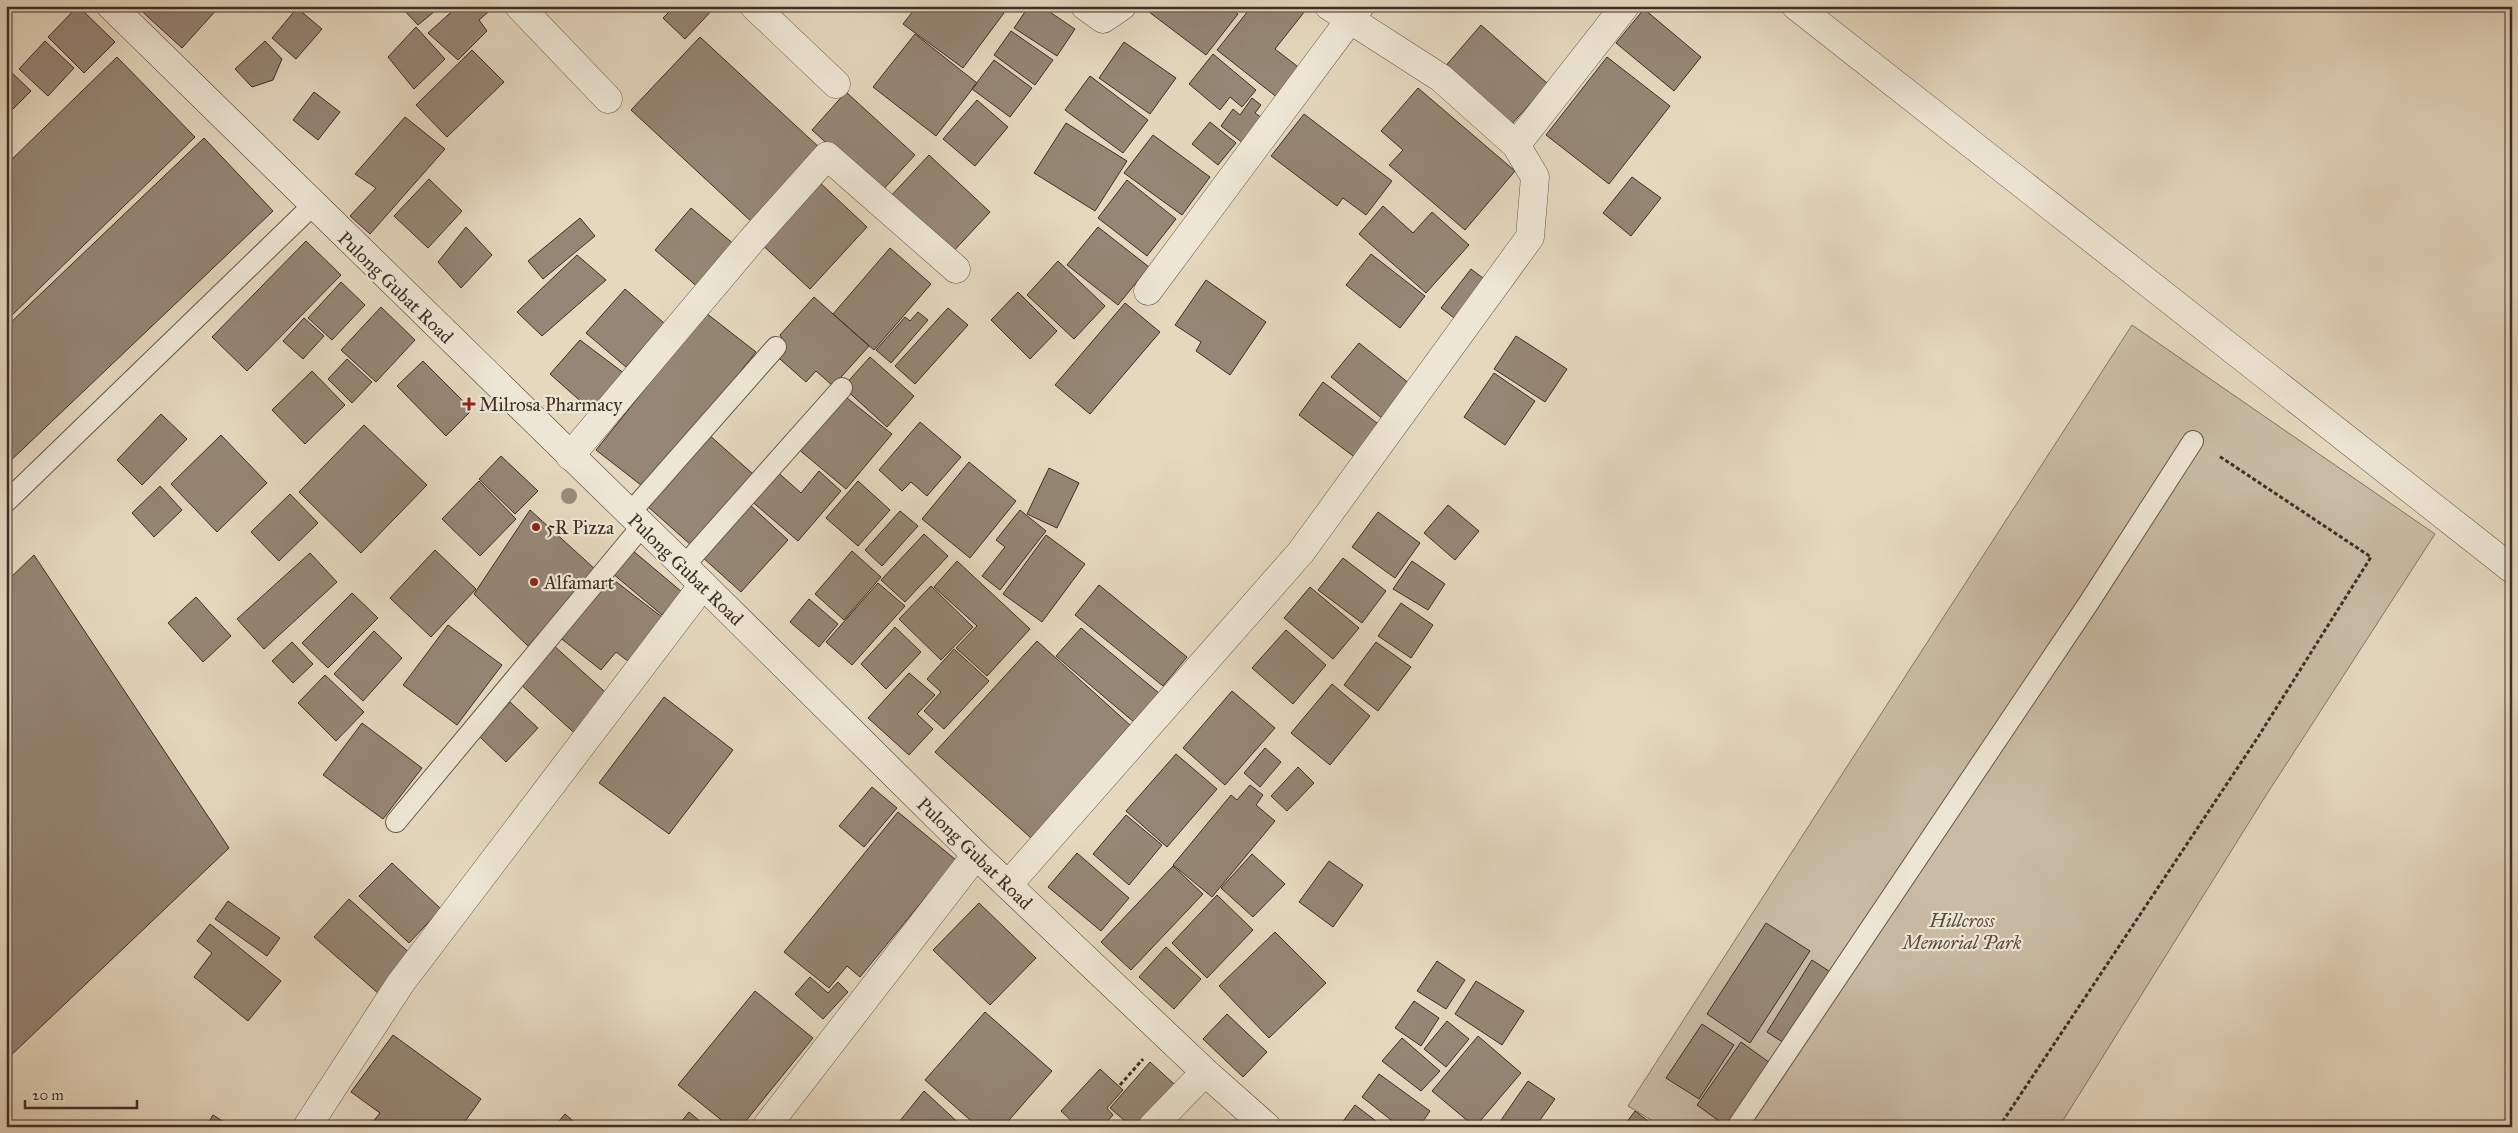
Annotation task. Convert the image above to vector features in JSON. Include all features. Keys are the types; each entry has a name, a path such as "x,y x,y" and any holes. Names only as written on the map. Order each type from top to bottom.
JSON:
{"street":[{"name":"Pulong Gubat Road","path":"111,6 684,566 976,855 1204,1072 1267,1127"},
{"path":"519,6 608,99"},
{"path":"754,6 836,84"},
{"path":"1085,6 1103,19 1122,6"},
{"path":"1516,145 1625,6"},
{"path":"1796,6 2512,569"},
{"path":"1008,885 1301,552 1530,237 1535,177 1516,145 1441,78 1346,11 1148,291"},
{"path":"570,456 752,240 827,156 956,269"},
{"path":"307,1127 400,984 703,585"},
{"path":"766,1127 976,855"},
{"path":"1152,1127 1204,1072"}],"lane":[{"path":"6,502 313,205"},
{"path":"396,822 776,347"},
{"path":"684,566 842,388"},
{"path":"1737,1127 2082,613 2193,441"}],"path":[{"path":"1999,1127 2258,737 2371,556 2235,466 2193,441"}],"green space":[{"name":"Hillcross Memorial Park","path":"2132,325 2435,534 2263,800 2059,1127 1663,1127 1628,1106"}],"building":[{"path":"78,6 115,42 84,73 48,37"},
{"path":"136,6 220,6 182,48"},
{"path":"400,6 441,6 418,25"},
{"path":"458,6 495,6 479,20 487,31 458,60 428,33"},
{"path":"675,6 716,6 685,39 663,18"},
{"path":"917,6 995,6 1004,13 963,68 903,24"},
{"path":"1029,6 1041,6 1075,29 1057,56 1014,28"},
{"path":"1153,6 1228,6 1238,14 1206,55 1149,12"},
{"path":"1252,6 1299,6 1305,11 1275,49 1306,73 1283,102 1217,50"},
{"path":"297,8 322,29 296,59 272,38"},
{"path":"1644,9 1701,57 1674,91 1616,43"},
{"path":"1481,25 1548,84 1509,127 1443,69"},
{"path":"416,27 445,59 414,89 388,57"},
{"path":"1011,31 1053,60 1035,85 994,55"},
{"path":"915,34 977,83 936,136 873,87"},
{"path":"700,37 822,150 754,224 631,110"},
{"path":"45,41 74,68 48,96 19,69"},
{"path":"265,41 282,59 273,80 252,87 235,69"},
{"path":"1124,42 1176,78 1150,114 1099,78"},
{"path":"472,50 504,82 447,137 416,105"},
{"path":"1213,54 1256,90 1242,107 1230,97 1220,110 1189,84"},
{"path":"117,57 195,137 6,321 6,165"},
{"path":"1607,57 1670,106 1609,184 1546,135"},
{"path":"994,60 1032,88 1010,117 972,89"},
{"path":"11,72 31,91 11,111 6,106 6,77"},
{"path":"1090,76 1148,120 1123,153 1065,110"},
{"path":"1418,88 1515,171 1465,230 1389,165 1403,150 1381,131"},
{"path":"314,92 340,112 318,140 293,120"},
{"path":"846,92 915,155 881,192 812,130"},
{"path":"1252,98 1261,105 1255,113 1262,118 1243,143 1221,126 1233,109 1240,115"},
{"path":"977,100 1008,127 975,166 943,139"},
{"path":"1304,114 1392,181 1366,215 1343,198 1337,206 1271,156"},
{"path":"405,117 445,149 370,234 350,216 376,188 355,174"},
{"path":"1210,122 1236,143 1218,165 1192,144"},
{"path":"1066,123 1127,161 1095,211 1034,173"},
{"path":"1153,135 1210,177 1182,215 1124,173"},
{"path":"204,138 273,211 6,465 6,327"},
{"path":"929,155 990,212 950,255 889,198"},
{"path":"1632,177 1661,198 1631,236 1603,213"},
{"path":"429,179 462,211 428,248 394,216"},
{"path":"816,179 867,227 810,289 758,241"},
{"path":"1127,180 1176,219 1147,256 1098,218"},
{"path":"1383,206 1413,233 1432,212 1469,245 1426,293 1359,234"},
{"path":"691,208 736,246 700,289 655,250"},
{"path":"580,218 595,236 543,279 528,261"},
{"path":"466,227 492,255 461,288 438,262"},
{"path":"1098,227 1149,267 1118,305 1067,265"},
{"path":"306,241 341,275 247,371 212,337"},
{"path":"890,248 931,284 874,350 833,314"},
{"path":"1371,254 1425,296 1400,328 1346,285"},
{"path":"577,255 606,280 542,336 517,312"},
{"path":"1058,261 1105,306 1074,339 1027,295"},
{"path":"1471,269 1492,285 1462,324 1441,308"},
{"path":"1206,280 1266,322 1230,375 1196,351 1201,342 1175,325"},
{"path":"341,282 365,305 332,340 308,318"},
{"path":"625,289 664,323 626,367 586,333"},
{"path":"1018,292 1057,331 1030,359 991,320"},
{"path":"814,297 869,346 833,386 816,371 806,382 772,352 783,340 780,335"},
{"path":"1125,303 1160,332 1090,414 1055,385"},
{"path":"381,307 415,340 376,382 341,350"},
{"path":"948,308 968,325 915,384 895,366"},
{"path":"918,312 928,320 891,363 876,350 905,317 910,321"},
{"path":"706,313 756,352 646,489 596,450"},
{"path":"304,318 324,336 303,359 283,341"},
{"path":"1516,336 1567,369 1545,402 1494,369"},
{"path":"580,340 629,377 595,414 550,374"},
{"path":"1359,343 1410,384 1383,419 1331,377"},
{"path":"870,357 914,396 887,427 843,387"},
{"path":"347,359 372,382 352,403 328,379"},
{"path":"423,361 472,410 446,436 397,386"},
{"path":"312,371 345,405 305,444 272,410"},
{"path":"1494,373 1535,401 1505,445 1464,417"},
{"path":"1323,382 1381,426 1357,459 1299,415"},
{"path":"842,394 892,434 846,489 797,448"},
{"path":"161,414 187,439 142,485 117,460"},
{"path":"920,422 961,457 927,496 911,482 902,491 879,470"},
{"path":"364,425 427,485 361,553 299,492"},
{"path":"708,434 753,474 691,545 646,505"},
{"path":"221,435 267,483 217,532 171,484"},
{"path":"501,456 538,491 515,514 479,479"},
{"path":"969,462 1016,501 970,558 922,519"},
{"path":"1049,468 1079,483 1057,528 1027,514"},
{"path":"774,469 801,493 819,471 841,491 798,541 749,499"},
{"path":"479,481 516,519 480,556 442,519"},
{"path":"858,481 890,510 858,546 826,518"},
{"path":"160,486 182,510 154,537 132,513"},
{"path":"290,494 318,523 279,561 251,532"},
{"path":"749,504 788,540 741,592 701,556"},
{"path":"1448,505 1479,531 1455,560 1424,533"},
{"name":"Alfamart","path":"530,510 596,570 528,646 474,594"},
{"path":"1020,510 1046,531 1000,590 982,576 1005,547 996,540"},
{"path":"900,511 918,526 882,566 865,550"},
{"path":"1378,512 1420,543 1395,578 1352,547"},
{"path":"924,534 948,556 905,602 881,580"},
{"path":"1046,535 1085,564 1042,622 1003,594"},
{"path":"435,550 476,589 431,637 390,598"},
{"path":"632,550 682,592 662,615 612,573"},
{"path":"852,551 881,577 844,620 815,594"},
{"path":"310,553 337,582 264,649 237,619"},
{"path":"34,555 229,848 6,1060 6,582"},
{"path":"1343,558 1386,591 1362,623 1318,590"},
{"path":"957,561 1030,629 987,676 956,648 977,626 934,587"},
{"path":"1412,561 1445,584 1428,610 1393,589"},
{"path":"606,574 671,624 637,668 616,652 601,670 558,636"},
{"path":"878,583 905,606 852,665 826,642"},
{"path":"1099,585 1187,657 1163,686 1075,615"},
{"path":"931,586 973,627 941,660 899,619"},
{"path":"1310,587 1359,628 1333,659 1284,618"},
{"path":"352,593 378,618 328,668 302,643"},
{"path":"196,597 231,636 203,662 168,623"},
{"path":"809,599 838,624 819,647 790,622"},
{"path":"1401,603 1433,625 1411,658 1378,636"},
{"path":"448,625 502,665 457,725 403,685"},
{"path":"895,627 921,652 886,689 861,664"},
{"path":"1081,628 1160,694 1135,723 1056,656"},
{"path":"1286,630 1326,665 1293,704 1252,668"},
{"path":"374,631 402,658 363,701 334,674"},
{"path":"1037,641 1130,725 1031,838 935,752"},
{"path":"292,642 313,664 293,683 272,661"},
{"path":"1376,642 1411,667 1378,711 1344,685"},
{"path":"552,644 614,700 580,738 518,682"},
{"path":"954,649 989,681 944,729 924,711 941,692 927,679"},
{"path":"909,673 935,695 917,714 933,729 909,755 868,718"},
{"path":"325,675 364,712 336,741 298,703"},
{"path":"1332,684 1370,716 1330,765 1291,733"},
{"path":"1232,691 1275,728 1225,785 1183,748"},
{"path":"664,697 733,750 669,834 599,783"},
{"path":"510,702 538,728 506,762 479,736"},
{"path":"362,723 422,768 383,819 323,775"},
{"path":"1265,748 1281,762 1260,787 1244,773"},
{"path":"1176,754 1217,789 1167,847 1126,811"},
{"path":"1298,767 1314,783 1287,811 1271,796"},
{"path":"1250,785 1263,795 1256,805 1275,821 1212,897 1173,865 1231,795 1237,800"},
{"path":"872,787 897,808 864,847 839,826"},
{"path":"898,812 956,860 860,977 847,966 829,988 784,952"},
{"path":"1126,815 1162,845 1129,885 1093,854"},
{"path":"1077,853 1129,898 1101,931 1048,887"},
{"path":"1252,854 1285,884 1253,917 1221,888"},
{"path":"1329,861 1363,885 1333,927 1299,902"},
{"path":"392,863 441,909 409,943 359,896"},
{"path":"1173,866 1203,894 1131,970 1101,942"},
{"path":"1217,895 1253,930 1207,978 1172,943"},
{"path":"349,899 413,956 379,994 314,937"},
{"path":"228,901 280,938 267,956 215,919"},
{"path":"979,903 1036,958 990,1005 933,950"},
{"path":"1766,923 1810,951 1750,1043 1707,1014"},
{"path":"210,924 281,981 248,1021 194,977 212,953 197,941"},
{"path":"1275,932 1326,983 1269,1038 1219,986"},
{"path":"1166,947 1201,979 1174,1009 1139,977"},
{"path":"1812,960 1835,975 1790,1047 1767,1032"},
{"path":"1437,961 1465,980 1446,1009 1417,991"},
{"path":"810,977 828,993 838,982 848,992 823,1019 795,994"},
{"path":"1476,981 1524,1011 1502,1045 1455,1014"},
{"path":"755,991 813,1038 741,1127 730,1127 678,1085"},
{"path":"1414,1001 1439,1018 1421,1046 1395,1028"},
{"path":"985,1012 1052,1071 1003,1127 978,1127 925,1080"},
{"path":"1227,1014 1267,1052 1243,1077 1203,1039"},
{"path":"1447,1021 1469,1039 1446,1067 1424,1049"},
{"path":"1702,1024 1734,1045 1699,1099 1666,1078"},
{"path":"393,1035 481,1099 461,1127 377,1127 372,1123 380,1113 351,1092"},
{"path":"1478,1036 1521,1073 1475,1127 1432,1091"},
{"path":"1402,1038 1440,1071 1421,1091 1382,1061"},
{"path":"1741,1042 1770,1063 1726,1126 1697,1105"},
{"path":"1150,1062 1174,1084 1136,1127 1132,1127 1110,1108"},
{"path":"1100,1069 1123,1090 1107,1108 1113,1115 1102,1127 1078,1127 1061,1111"},
{"path":"1379,1074 1430,1111 1419,1127 1400,1127 1362,1097"},
{"path":"1528,1081 1555,1099 1535,1127 1503,1127 1499,1123"},
{"path":"924,1091 963,1127 895,1127"},
{"path":"1355,1105 1384,1127 1346,1127 1341,1124"},
{"path":"1635,1111 1656,1127 1623,1127"},
{"path":"689,1112 707,1127 677,1127"},
{"path":"565,1114 580,1127 554,1127"},
{"path":"213,1115 232,1127 206,1127"}],"place":[{"name":"Milrosa Pharmacy","path":"469,404"},
{"name":"5R Pizza","path":"536,527"},
{"name":"Alfamart","path":"534,582"}]}
